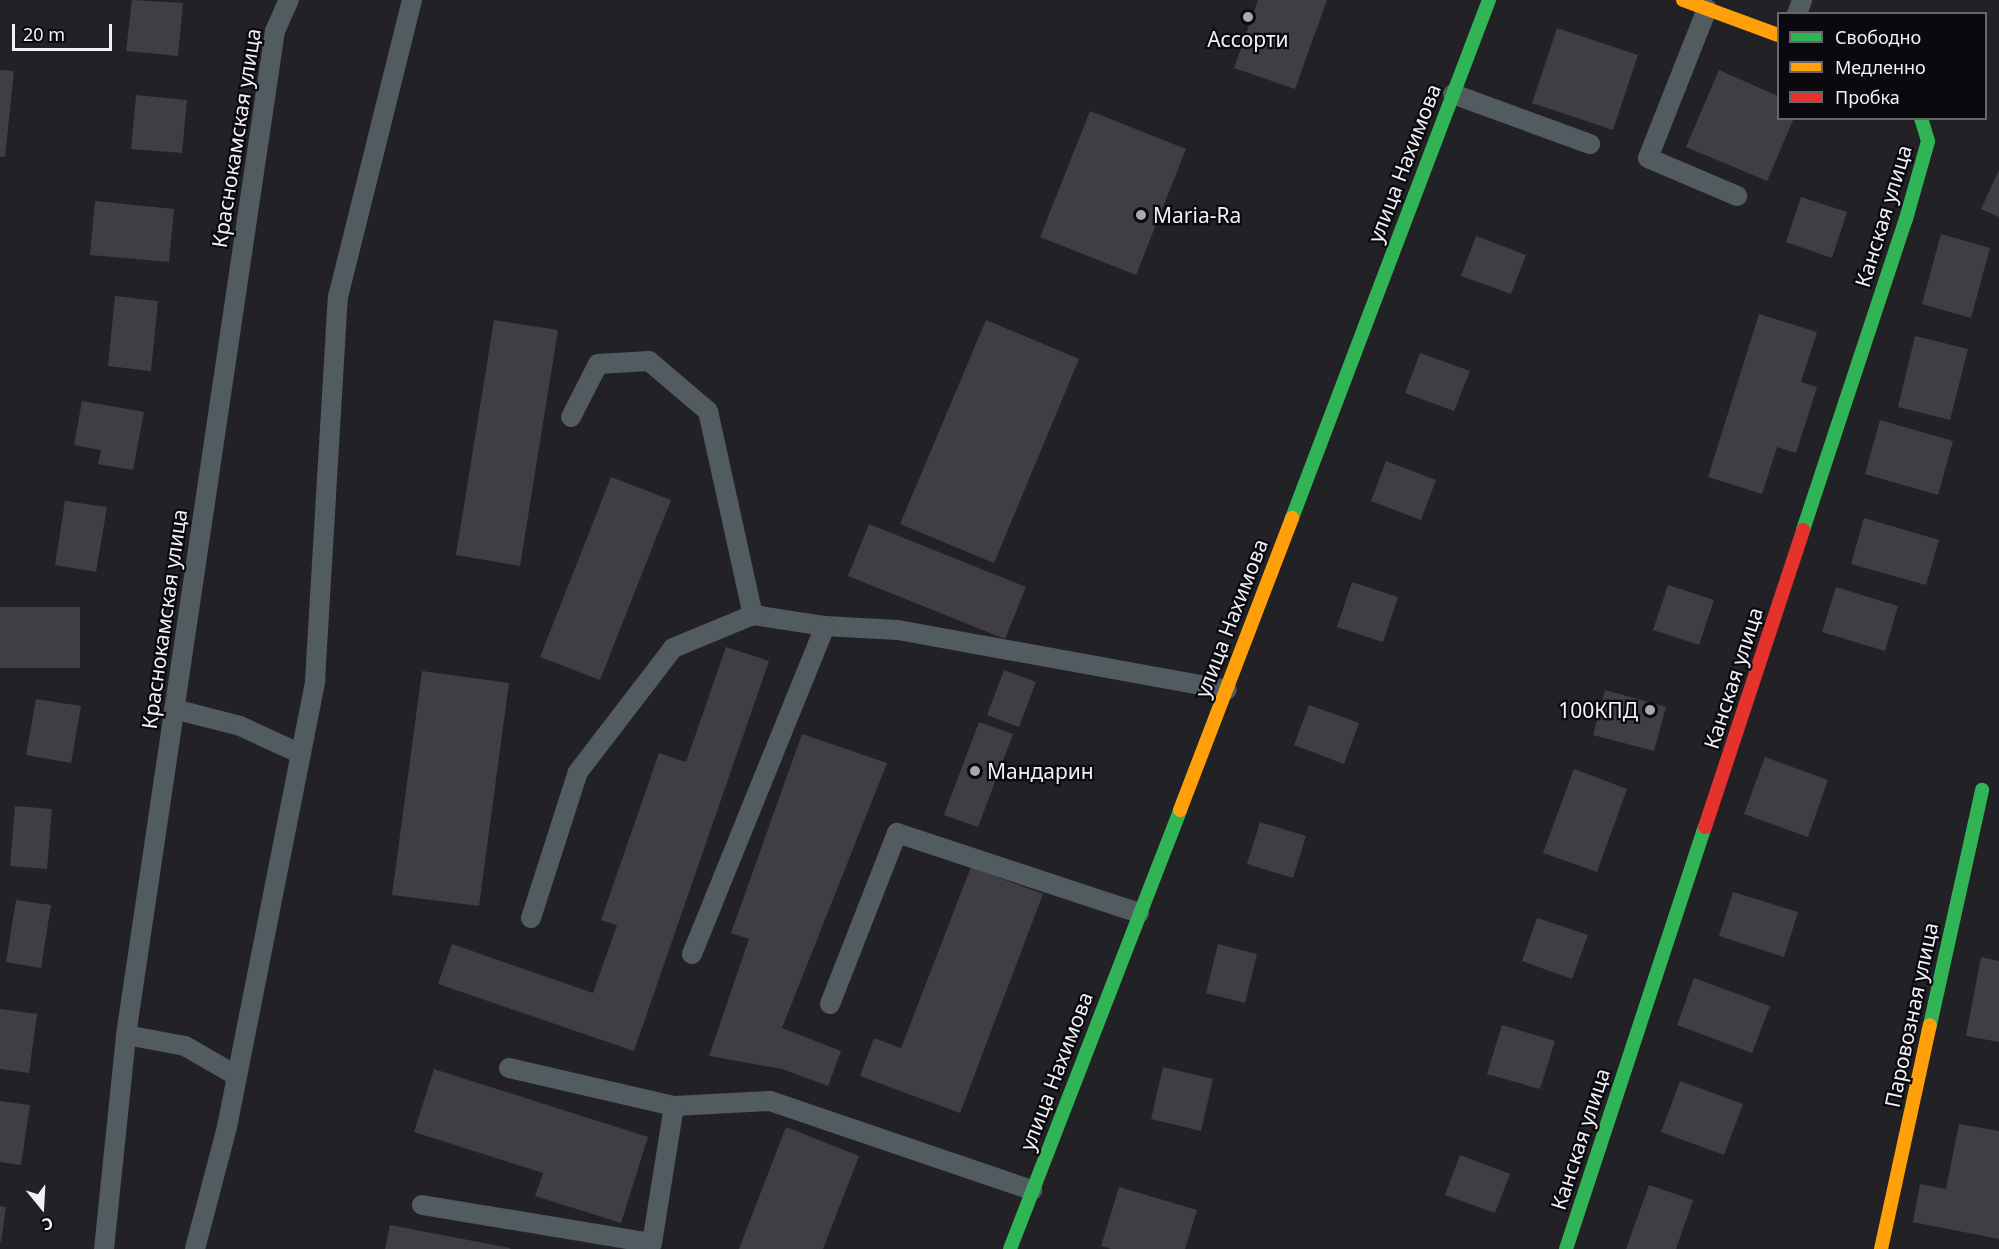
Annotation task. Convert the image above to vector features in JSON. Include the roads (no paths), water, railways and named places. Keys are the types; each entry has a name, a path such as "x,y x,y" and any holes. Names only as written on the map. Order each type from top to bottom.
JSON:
{"street":[{"name":"улица Нахимова","path":"1010,1249 1227,690 1489,0"},
{"path":"1683,0 1777,34"},
{"name":"Канская улица","path":"1566,1249 1906,219 1928,141 1922,120"},
{"name":"Паровозная улица","path":"1881,1249 1982,790"}],"lane":[{"name":"Краснокамская улица","path":"104,1249 126,1035 174,710 275,31 289,0"},
{"path":"195,1249 237,1076 315,681 338,297 412,0"},
{"path":"1707,9 1648,159 1737,196"},
{"path":"1453,94 1590,144"},
{"path":"571,417 598,364 649,362 708,411 753,615"},
{"path":"531,918 578,772 673,648 753,615 825,626 898,630 1227,690"},
{"path":"692,954 825,626"},
{"path":"174,710 240,726 301,754"},
{"path":"831,1004 897,833 1139,913"},
{"path":"126,1035 185,1046 237,1076"},
{"path":"510,1068 674,1106 770,1101 1032,1190"},
{"path":"422,1206 652,1243 674,1106"}],"place":[{"name":"Ассорти","path":"1248,17"},
{"name":"Maria-Ra","path":"1141,215"},
{"name":"100КПД","path":"1650,710"},
{"name":"Мандарин","path":"975,771"}]}
